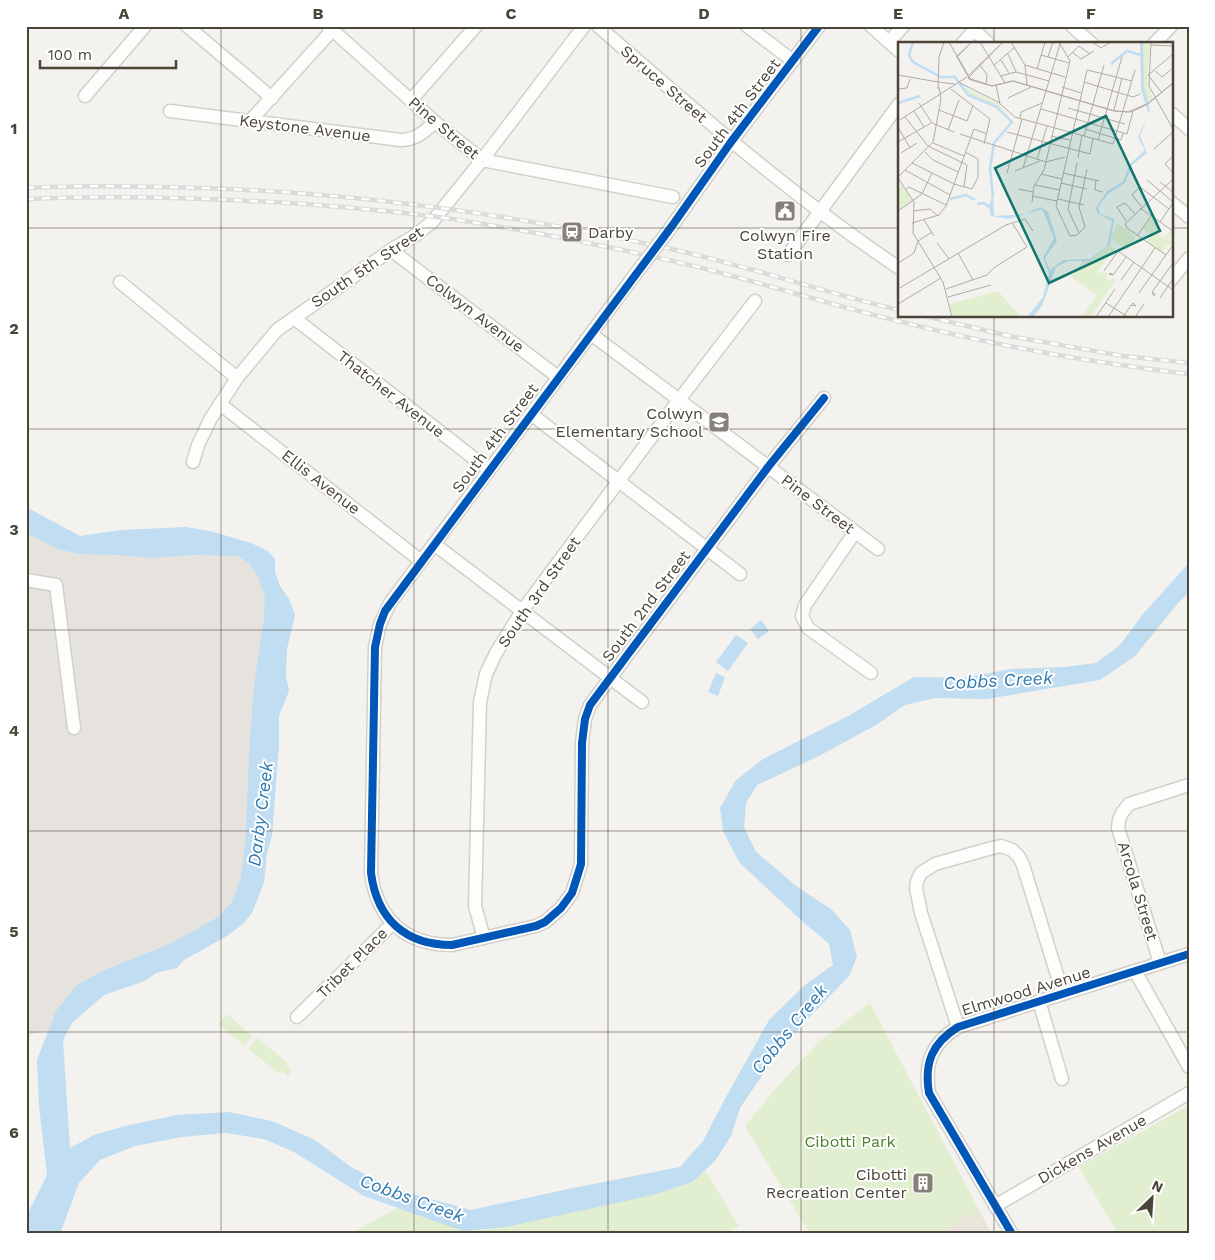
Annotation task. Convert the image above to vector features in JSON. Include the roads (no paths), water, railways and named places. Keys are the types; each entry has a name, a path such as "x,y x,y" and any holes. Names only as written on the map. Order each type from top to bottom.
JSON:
{"street":[{"path":"84,96 145,26"},
{"path":"187,26 272,98"},
{"path":"411,100 476,26"},
{"name":"South 5th Street","path":"193,462 203,433 220,404 238,378 277,330 391,250 416,235 432,222 482,160 584,26"},
{"name":"Spruce Street","path":"598,26 731,142 864,245 898,267"},
{"path":"747,26 793,61"},
{"name":"South 4th Street","path":"392,924 382,910 375,895 371,873 375,647 385,611 672,226 731,142 819,26"},
{"path":"871,26 894,47 903,26"},
{"path":"1072,26 1090,42"},
{"path":"1156,42 1171,26"},
{"path":"250,122 332,28"},
{"name":"Pine Street","path":"332,28 435,122 482,160 673,197"},
{"path":"964,42 976,28 988,42"},
{"path":"788,255 898,105"},
{"name":"Keystone Avenue","path":"170,111 401,140 421,135 435,122"},
{"path":"1172,114 1189,129"},
{"path":"1172,203 1189,217"},
{"name":"Colwyn Avenue","path":"391,250 558,377"},
{"path":"1172,279 1189,258"},
{"path":"120,282 238,378"},
{"name":"South 3rd Street","path":"484,938 475,906 480,702 486,674 496,653 522,611 678,400 756,300"},
{"name":"Thatcher Avenue","path":"294,318 489,470"},
{"name":"Pine Street","path":"590,334 878,549"},
{"name":"South 2nd Street","path":"581,864 583,728 590,705 768,466 824,398"},
{"name":"Ellis Avenue","path":"220,404 421,561"},
{"path":"531,414 740,574"},
{"path":"855,532 805,604 802,616 808,628 871,672"},
{"path":"434,544 642,702"},
{"path":"26,580 56,585 74,728"},
{"name":"Arcola Street","path":"1160,963 1118,828 1120,818 1130,804 1189,785"},
{"path":"958,1026 920,913 916,888 921,873 935,864 992,848 1006,848 1019,857 1063,994"},
{"name":"Tribet Place","path":"298,1017 392,924 413,938 437,945 452,945 536,926 553,916 572,893 581,864"},
{"name":"Elmwood Avenue","path":"1012,1234 929,1093 927,1080 930,1061 936,1046 948,1033 958,1026 1189,954"},
{"path":"1135,971 1188,1066"},
{"path":"1039,1001 1062,1079"},
{"name":"Dickens Avenue","path":"995,1206 1189,1093"}],"water":[{"path":"26,507 80,536 121,530 186,527 210,531 251,543 268,551 275,559 275,572 280,586 289,599 295,615 287,649 286,676 289,691 279,716 279,746 272,836 267,853 264,883 252,913 244,923 227,936 184,960 177,968 156,973 145,981 104,995 72,1023 63,1040 70,1148 94,1135 129,1125 177,1115 229,1112 272,1121 315,1140 351,1167 394,1189 471,1210 680,1167 703,1141 769,1020 805,985 833,965 829,944 739,862 723,831 720,808 736,780 763,759 848,716 914,677 963,678 1011,669 1064,667 1096,663 1120,645 1143,614 1189,563 1189,592 1135,656 1100,680 987,699 935,698 905,705 876,725 819,756 757,785 746,803 744,827 756,852 796,886 832,910 850,930 857,957 849,976 783,1045 740,1108 731,1136 715,1161 692,1182 653,1195 506,1227 463,1231 364,1196 294,1152 264,1139 226,1133 182,1137 135,1146 100,1160 79,1183 60,1234 26,1234 26,1217 47,1175 39,1106 37,1060 56,1011 77,985 107,969 172,943 218,917 232,902 241,877 245,845 254,687 264,618 265,596 257,575 249,563 237,556 194,555 150,558 80,554 58,549 26,533"},
{"path":"761,620 769,631 758,639 750,629"},
{"path":"736,635 748,643 728,671 716,662"},
{"path":"716,673 725,677 718,696 708,692"}],"railway":[{"path":"26,188 135,186 260,191 378,201 496,216 671,249 898,310"},
{"path":"26,199 131,197 235,200 342,207 452,219 614,248 668,260 723,273 886,318 999,344 1074,358 1189,374"},
{"path":"933,318 1009,336 1123,356 1189,363"}],"place":[{"name":"Colwyn Fire Station","path":"785,211"},
{"name":"Darby","path":"572,232"},
{"name":"Colwyn Elementary School","path":"719,422"},
{"name":"Cibotti Recreation Center","path":"923,1183"}],"water label":[{"name":"Cobbs Creek","path":"998,680"},
{"name":"Darby Creek","path":"260,814"},
{"name":"Cobbs Creek","path":"789,1029"},
{"name":"Cobbs Creek","path":"412,1198"}],"park label":[{"name":"Cibotti Park","path":"850,1141"}]}
